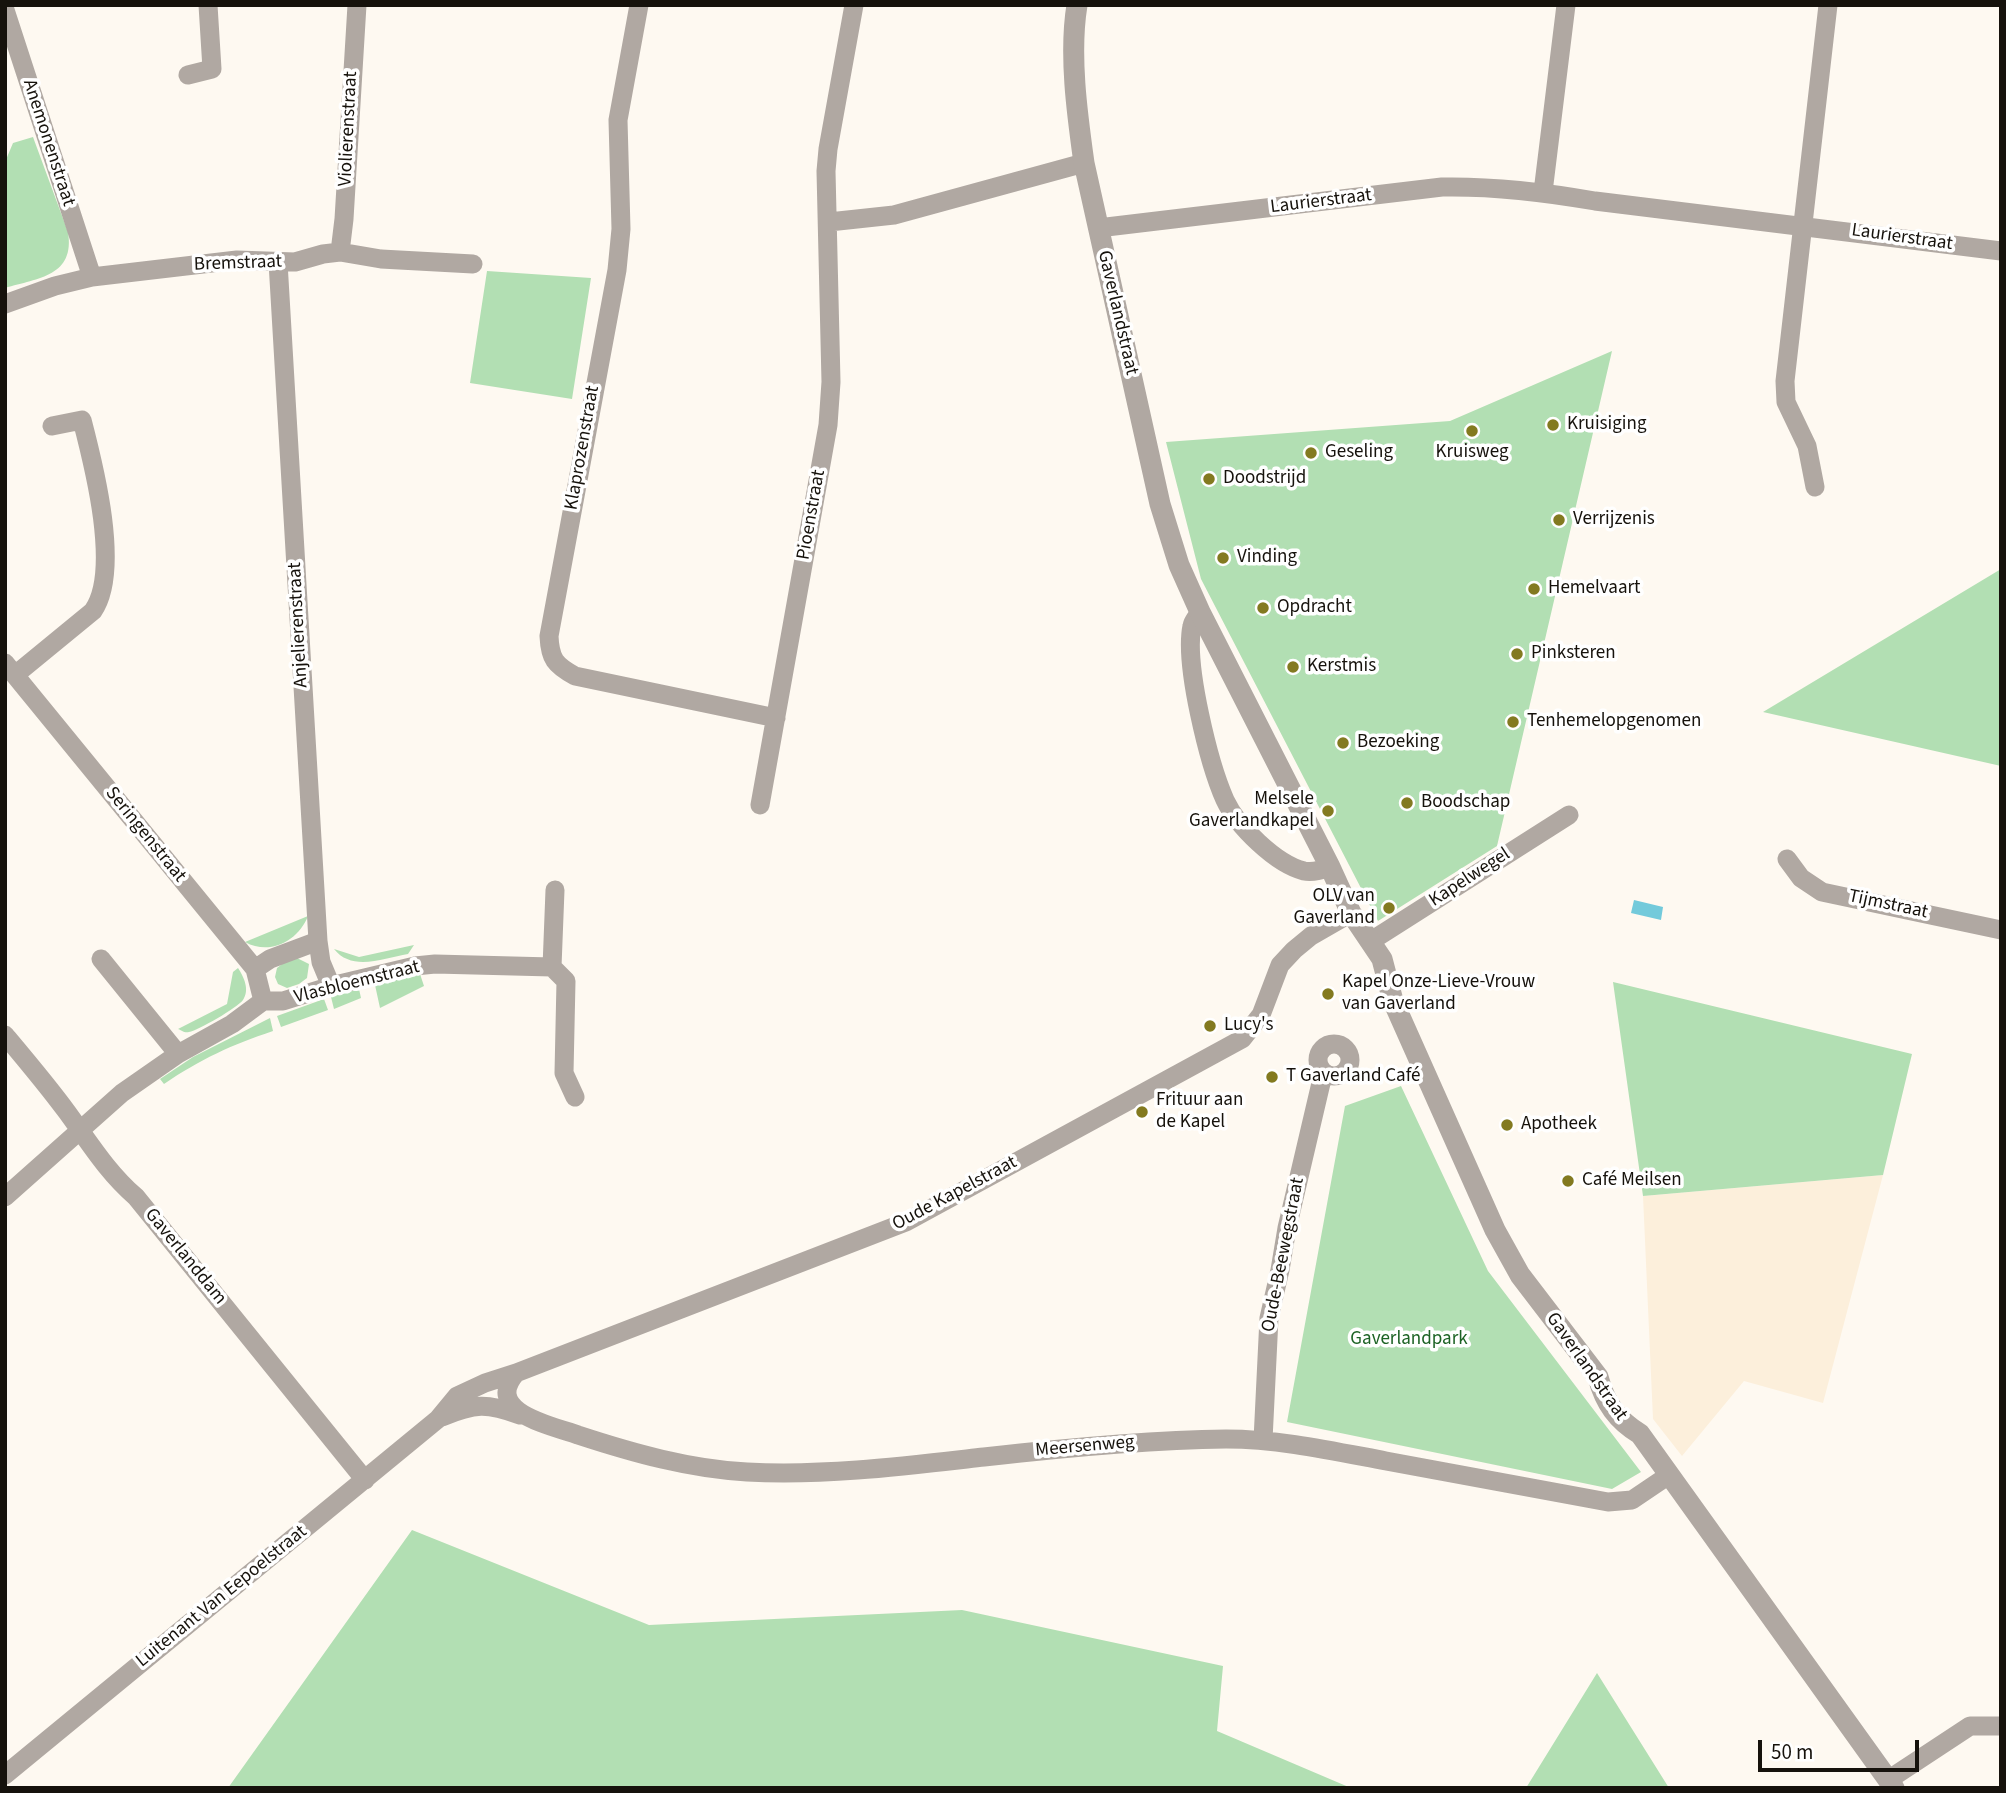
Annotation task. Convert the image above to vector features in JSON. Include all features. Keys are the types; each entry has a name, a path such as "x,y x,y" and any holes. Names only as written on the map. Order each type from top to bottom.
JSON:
{"street":[{"path":"188,75 212,69 208,5"},
{"name":"Violierenstraat","path":"340,252 357,5"},
{"name":"Klaprozenstraat","path":"639,5 618,120 621,229 617,270 549,636 550,654 561,668 575,676 776,718"},
{"name":"Pioenstraat","path":"760,805 828,425 831,382 828,149 854,5"},
{"name":"Gaverlandstraat","path":"1077,5 1073,31 1084,163 1160,504 1179,565 1200,612 1351,913 1382,959 1394,1001 1445,1122 1507,1253 1520,1275 1598,1377 1603,1396 1613,1410 1623,1423 1640,1434 1891,1784"},
{"path":"1544,191 1566,5"},
{"path":"1815,487 1807,446 1786,402 1785,381 1828,5"},
{"name":"Anemonenstraat","path":"5,10 92,277"},
{"path":"828,222 894,215 1084,163"},
{"name":"Laurierstraat","path":"1098,228 1442,187 1477,186 1544,191 1595,201 2001,251"},
{"name":"Bremstraat","path":"5,304 55,286 92,277 237,260 295,262 340,252 381,259 473,264"},
{"name":"Anjelierenstraat","path":"278,262 318,941 321,962 331,986"},
{"name":"Seringenstraat","path":"52,426 80,412 93,461 101,509 105,572 103,593 93,611 82,622 10,669 255,969 263,1001"},
{"path":"1200,612 1193,622 1191,634 1194,678 1204,733 1226,802 1248,833 1270,853 1305,872 1317,872 1330,867"},
{"name":"Kapelwegel","path":"1371,942 1569,815"},
{"name":"Tijmstraat","path":"1787,859 1801,878 1822,892 2001,930"},
{"path":"555,890 552,968 566,981 564,1073 575,1097"},
{"name":"Oude Kapelstraat","path":"516,1373 906,1222 1242,1039 1261,1015 1280,965 1311,936 1351,913"},
{"path":"255,969 270,959 318,941"},
{"path":"101,959 178,1054"},
{"name":"Vlasbloemstraat","path":"5,1197 122,1093 178,1054 232,1024 263,1001 282,1001 415,966 435,964 552,968"},
{"name":"Gaverlanddam","path":"5,1035 80,1130 93,1152 136,1197 365,1480"},
{"name":"Oude-Beewegstraat","path":"1264,1440 1269,1318 1314,1109 1326,1073"},
{"path":"516,1373 508,1383 507,1395 512,1406 526,1418"},
{"name":"Luitenant Van Eepoelstraat","path":"5,1775 438,1419 457,1396 516,1373"},
{"name":"Luitenant Van Eepoelstraat","path":"438,1419 479,1404 497,1406 526,1418"},
{"name":"Meersenweg","path":"526,1418 623,1450 681,1463 745,1472 824,1473 1154,1441 1264,1440 1608,1502 1632,1500 1669,1475"},
{"path":"1891,1784 1970,1726 2001,1726"}],"shaded area":[{"path":"1883,1175 1823,1403 1744,1381 1682,1456 1653,1419 1643,1196"}],"green space":[{"path":"33,137 68,232 69,247 66,258 52,273 5,288 5,162 13,143"},
{"path":"487,271 591,278 572,399 470,383"},
{"path":"1612,351 1497,846 1378,921 1201,579 1166,442 1450,421"},
{"path":"2001,569 2001,766 1763,712"},
{"path":"308,916 297,933 282,944 264,947 245,942"},
{"path":"414,945 408,954 369,962 350,960 334,949 359,957"},
{"path":"297,958 309,964 307,978 287,988 278,984 275,977 277,968 286,961"},
{"path":"238,968 246,988 243,1000 226,1013 194,1030 186,1032 178,1029 227,1004 233,972"},
{"path":"420,974 424,986 380,1008 375,985"},
{"path":"1613,982 1912,1054 1883,1175 1643,1196"},
{"path":"359,989 361,998 334,1009 331,997"},
{"path":"324,999 328,1010 281,1027 277,1016"},
{"path":"270,1018 273,1031 217,1053 164,1084 160,1079 193,1057"},
{"name":"Gaverlandpark","path":"1401,1086 1488,1271 1641,1472 1612,1489 1287,1422 1345,1106"},
{"path":"412,1530 649,1625 962,1610 1223,1666 1217,1731 1351,1788 228,1788"},
{"path":"1597,1673 1669,1788 1526,1788"}],"water":[{"path":"1634,900 1663,907 1661,920 1631,913"}],"place":[{"name":"Kruisiging","path":"1553,425"},
{"name":"Kruisweg","path":"1472,431"},
{"name":"Geseling","path":"1311,453"},
{"name":"Doodstrijd","path":"1209,479"},
{"name":"Verrijzenis","path":"1559,520"},
{"name":"Vinding","path":"1223,558"},
{"name":"Hemelvaart","path":"1534,589"},
{"name":"Opdracht","path":"1263,608"},
{"name":"Pinksteren","path":"1517,654"},
{"name":"Kerstmis","path":"1293,667"},
{"name":"Tenhemelopgenomen","path":"1513,722"},
{"name":"Bezoeking","path":"1343,743"},
{"name":"Boodschap","path":"1407,803"},
{"name":"Melsele Gaverlandkapel","path":"1328,811"},
{"name":"OLV van Gaverland","path":"1389,908"},
{"name":"Kapel Onze-Lieve-Vrouw van Gaverland","path":"1328,994"},
{"name":"Lucy's","path":"1210,1026"},
{"name":"T Gaverland Café","path":"1272,1077"},
{"name":"Frituur aan de Kapel","path":"1142,1112"},
{"name":"Apotheek","path":"1507,1125"},
{"name":"Café Meilsen","path":"1568,1181"}]}
